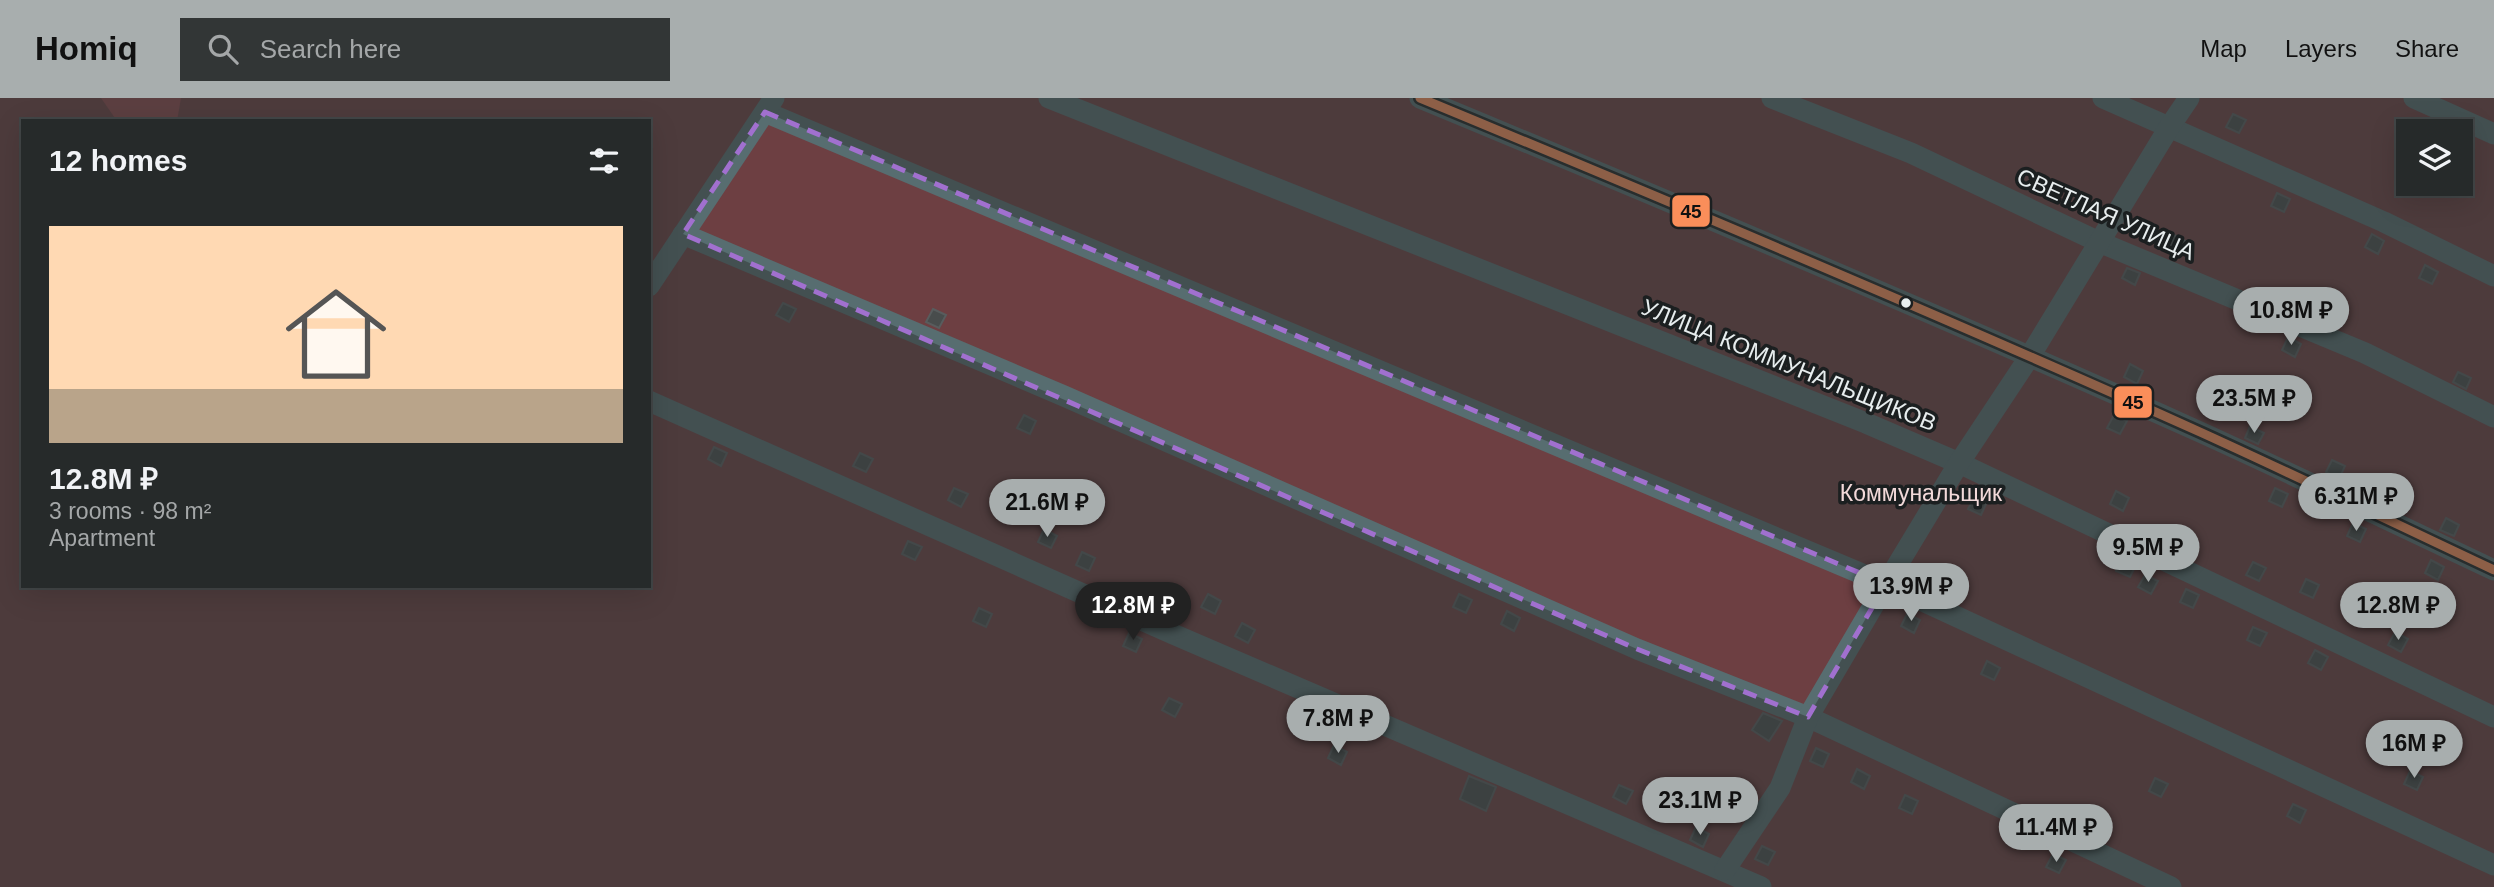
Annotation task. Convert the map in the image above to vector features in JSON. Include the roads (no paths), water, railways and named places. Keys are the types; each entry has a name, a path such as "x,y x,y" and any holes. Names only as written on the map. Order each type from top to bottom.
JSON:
{"street":[{"name":"УЛИЦА КОММУНАЛЬЩИКОВ","path":"1049,98 1866,422 1959,463 2494,717"},
{"path":"1420,98 2030,356 2494,570"},
{"name":"СВЕТЛАЯ УЛИЦА","path":"1772,98 1911,153 2099,242 2365,353 2494,417"},
{"path":"2103,98 2384,222 2494,276"},
{"path":"1725,870 1780,788 1808,717 1886,584 2189,98"},
{"path":"2414,98 2494,134"},
{"path":"651,283 770,105 1886,584 2494,866"},
{"path":"683,234 1064,396 1637,649 1808,717 2171,887"},
{"path":"651,402 1172,634 1761,887"}],"park label":[{"name":"Коммунальщик","path":"1921,493"}]}
